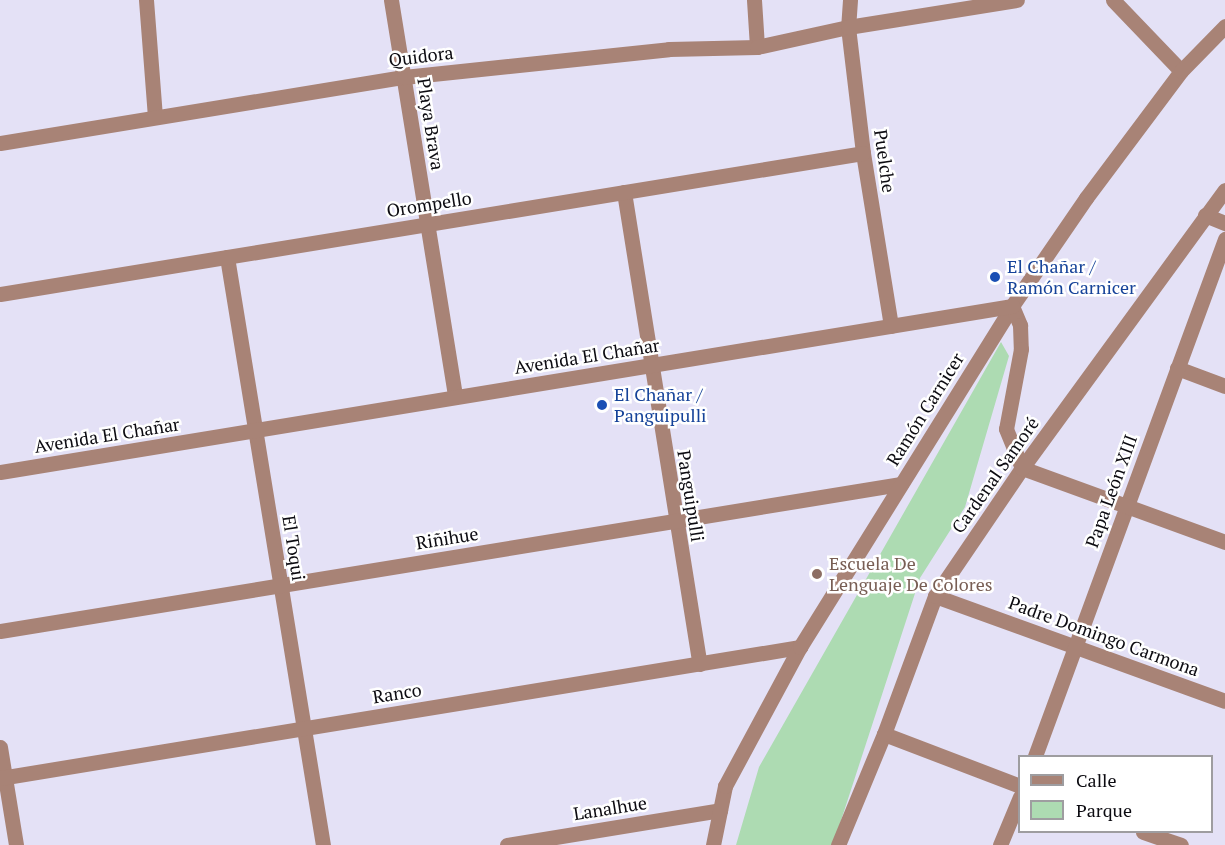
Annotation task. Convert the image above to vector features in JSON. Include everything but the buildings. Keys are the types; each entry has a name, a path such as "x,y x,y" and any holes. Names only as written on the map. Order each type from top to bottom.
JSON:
{"street":[{"path":"146,0 155,117"},
{"name":"Playa Brava","path":"391,0 455,397"},
{"path":"754,0 757,47"},
{"name":"Puelche","path":"850,0 848,27 863,153 891,326"},
{"name":"Quidora","path":"0,143 404,76 669,49 757,47 848,27 1017,0"},
{"path":"1113,0 1181,71"},
{"name":"Ramón Carnicer","path":"713,845 725,786 800,647 1012,306 1086,198 1181,71 1225,26"},
{"name":"Orompello","path":"0,294 863,153"},
{"name":"Cardenal Samoré","path":"837,845 884,734 935,596 1022,468 1225,190"},
{"name":"Panguipulli","path":"624,192 650,365 700,664"},
{"path":"1205,215 1225,223"},
{"name":"Papa León XIII","path":"1035,755 1225,239"},
{"name":"El Toqui","path":"227,257 323,845"},
{"path":"1012,306 1020,325 1021,350 1006,429 1022,468 1225,542"},
{"name":"Avenida El Chañar","path":"0,472 1012,306"},
{"path":"1177,369 1225,386"},
{"name":"Riñihue","path":"0,631 901,484"},
{"name":"Padre Domingo Carmona","path":"935,596 1225,701"},
{"name":"Ranco","path":"2,778 800,647"},
{"path":"884,734 1018,785"},
{"path":"0,747 2,778 16,845"},
{"path":"1000,845 1018,802"},
{"name":"Lanalhue","path":"507,845 720,810"},
{"path":"1148,833 1180,845"}],"green space":[{"path":"1001,342 1009,356 965,507 920,578 833,845 736,845 759,767"}],"place":[{"name":"El Chañar / Ramón Carnicer","path":"995,277"},
{"name":"El Chañar / Panguipulli","path":"602,405"},
{"name":"Escuela De Lenguaje De Colores","path":"817,574"}]}
